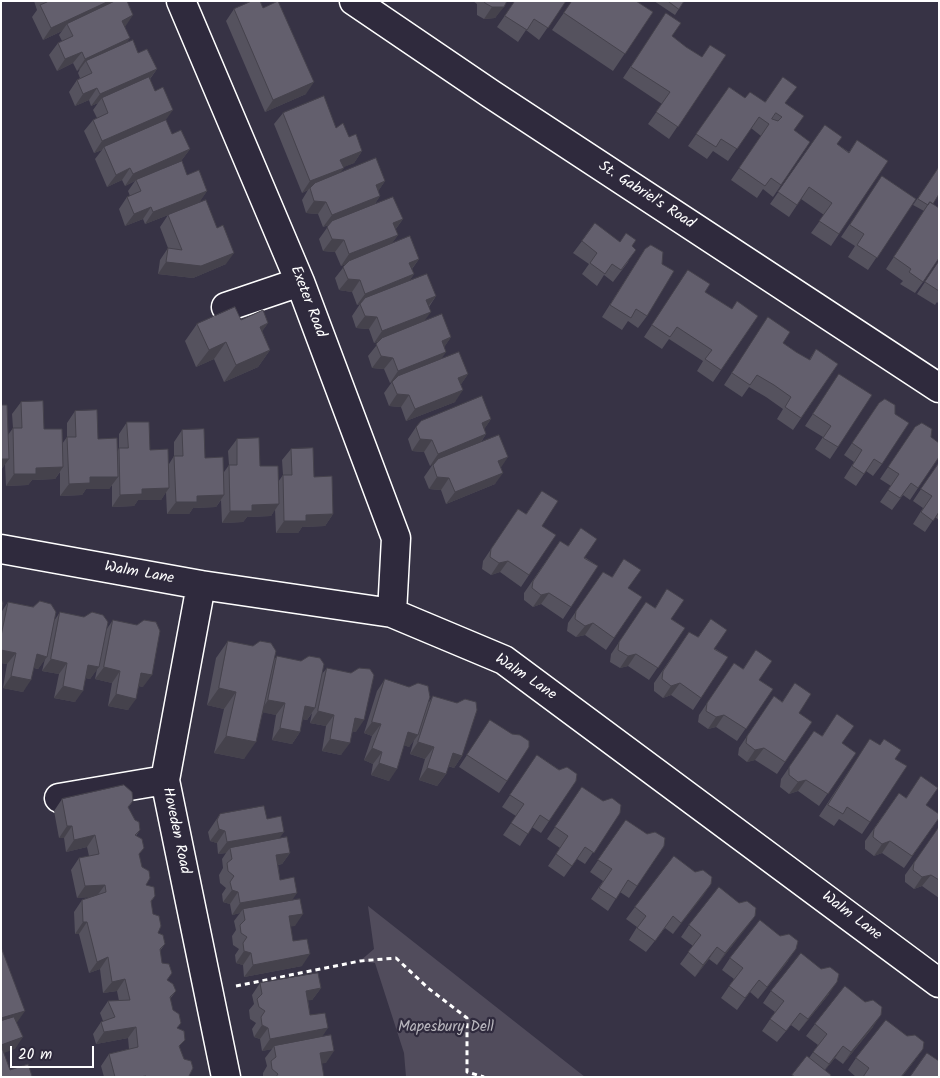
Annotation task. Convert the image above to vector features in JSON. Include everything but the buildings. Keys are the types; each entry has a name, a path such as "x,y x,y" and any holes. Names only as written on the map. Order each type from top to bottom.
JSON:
{"street":[{"name":"Exeter Road","path":"181,1 300,282 396,538 392,613"},
{"name":"St. Gabriel's Road","path":"354,1 499,100 939,388"},
{"path":"226,307 300,282"},
{"name":"Walm Lane","path":"1,549 201,585 392,613 504,660 939,983"},
{"name":"Hoveden Road","path":"201,585 165,780 226,1077"},
{"path":"59,798 165,780"}],"path":[{"path":"208,991 360,961 396,958 428,988 466,1018 467,1072 484,1077"}],"green space":[{"name":"Mapesbury Dell","path":"368,906 585,1077 406,1077 404,1053 375,963 360,961 374,949"}]}
